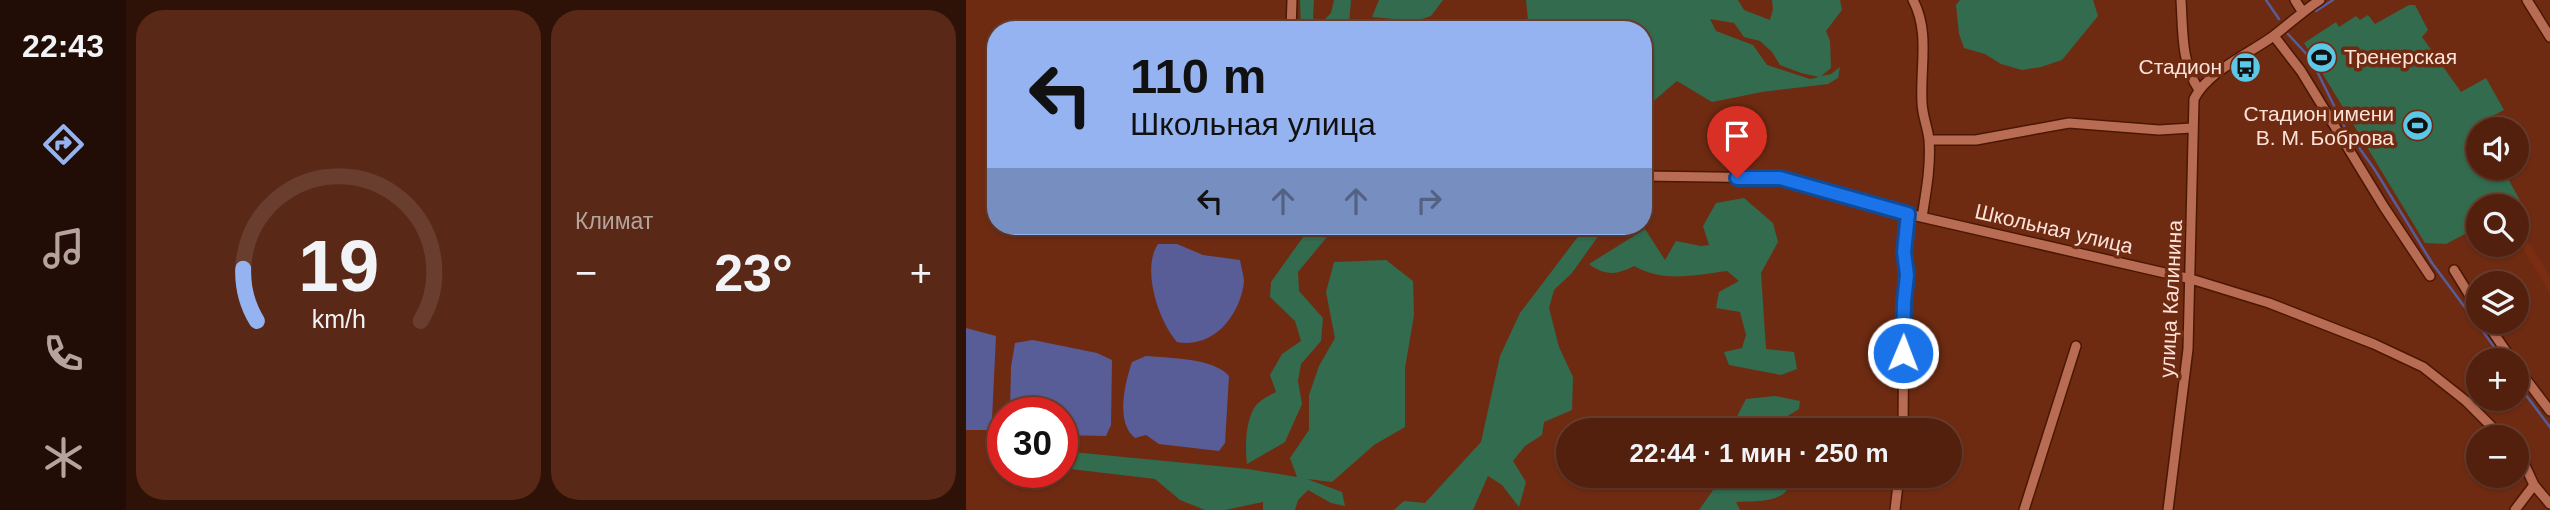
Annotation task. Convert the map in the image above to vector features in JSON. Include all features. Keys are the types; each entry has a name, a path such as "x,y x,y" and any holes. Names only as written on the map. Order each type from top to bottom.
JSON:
{"street":[{"path":"1291,21 1292,0"},
{"path":"1913,0 1921,15 1922,104 1929,140 1928,176 1922,217"},
{"path":"2181,0 2185,60 2199,90 2320,0"},
{"path":"2295,0 2302,11"},
{"path":"2527,0 2550,37"},
{"path":"2274,36 2301,71 2384,207 2430,276"},
{"name":"улица Калинина","path":"2168,510 2188,349 2192,128 2193,110 2199,90"},
{"path":"1929,140 1976,140 2069,123 2160,130 2192,128"},
{"name":"Школьная улица","path":"1652,176 1780,178 1908,214 2191,279 2269,303 2374,344 2423,367 2466,401 2490,425"},
{"path":"1903,418 1904,302 1907,275 1904,252 1908,214"},
{"path":"2454,270 2466,290"},
{"path":"2024,510 2076,346"},
{"path":"2529,383 2550,411"},
{"path":"2529,474 2534,485 2550,504"},
{"path":"2515,510 2534,485"},
{"path":"1895,510 1898,488"}],"shaded area":[{"path":"2529,243 2550,276 2550,293 2528,257"}],"green space":[{"path":"1300,0 1314,0 1313,18 1318,21 1301,21"},
{"path":"1334,0 1351,0 1349,21 1323,21 1331,13"},
{"path":"1379,0 1443,0 1431,16 1415,21 1372,17"},
{"path":"1526,0 1738,0 1744,10 1770,20 1772,0 1840,0 1842,10 1826,31 1830,41 1831,68 1821,76 1831,74 1840,67 1838,78 1828,84 1762,92 1712,102 1677,81 1652,102 1652,21 1528,21","holes":["1710,19 1734,23 1744,37 1760,41 1772,52 1780,65 1819,77 1810,79 1767,65 1753,45 1716,31"]},
{"path":"1960,0 2093,0 2098,16 2062,60 2022,70 1964,48 1959,34 1956,5"},
{"name":"Стадион имени В. М. Боброва","path":"2409,5 2415,5 2428,30 2422,37 2461,92 2486,78 2504,110 2491,117 2466,117 2466,180 2509,180 2516,194 2466,194 2466,233 2446,244 2425,243 2304,43 2336,22 2339,27 2356,16 2360,20 2368,15 2375,24"},
{"path":"1744,198 1773,223 1778,242 1761,273 1766,349 1794,352 1797,369 1781,375 1729,365 1724,352 1742,348 1746,335 1740,312 1716,308 1719,292 1739,281 1727,271 1669,276 1657,275 1634,266 1622,271 1606,272 1589,264 1635,235 1649,235 1665,260 1676,241 1709,245 1703,226 1716,203"},
{"path":"1305,235 1329,235 1298,272 1299,291 1323,318 1321,341 1301,364 1298,381 1302,404 1285,442 1247,464 1247,433 1253,410 1259,402 1276,392 1270,375 1282,354 1301,341 1295,321 1270,297 1271,282"},
{"path":"1579,235 1599,235 1572,273 1554,290 1549,308 1559,347 1573,377 1572,410 1544,422 1542,435 1525,446 1513,461 1526,482 1519,507 1502,485 1488,476 1473,510 1394,510 1404,501 1425,503 1481,442 1500,356 1520,313"},
{"path":"1386,260 1413,281 1414,315 1405,368 1405,427 1374,445 1332,482 1307,479 1342,492 1345,506 1331,503 1308,490 1298,500 1295,510 1263,510 1263,502 1225,510 1205,510 1180,500 1155,479 1078,470 1078,453 1248,469 1297,477 1290,458 1309,430 1309,395 1319,366 1335,338 1326,292 1334,262"},
{"path":"1775,396 1800,401 1799,409 1784,418 1736,418 1746,399"},
{"path":"1715,488 1788,488 1775,498 1736,502 1740,510 1699,510"}],"water":[{"path":"1158,244 1177,244 1203,255 1240,260 1244,282 1237,307 1231,318 1213,335 1190,343 1177,342 1170,333 1154,295 1152,281 1151,267"},
{"path":"966,328 996,336 993,397 987,397 987,430 966,430"},
{"path":"1033,340 1097,353 1112,360 1111,425 1106,436 1078,435 1078,397 1010,397 1015,343"},
{"path":"1146,356 1202,362 1222,370 1229,376 1225,443 1219,451 1159,444 1146,435 1135,438 1129,431 1123,412 1127,380 1132,362"}],"waterway":[{"path":"2266,0 2279,19"},
{"path":"2316,11 2333,0"},
{"path":"2288,34 2311,59 2345,128 2375,170 2432,263 2495,348"},
{"path":"2529,399 2550,427"}],"place":[{"name":"Тренерская","path":"2321,57"},
{"name":"Стадион","path":"2245,67"},
{"name":"Стадион имени В. М. Боброва","path":"2417,126"}],"route":[{"path":"1737,178 1780,178 1908,214 1904,252 1907,275 1903,353"}]}
